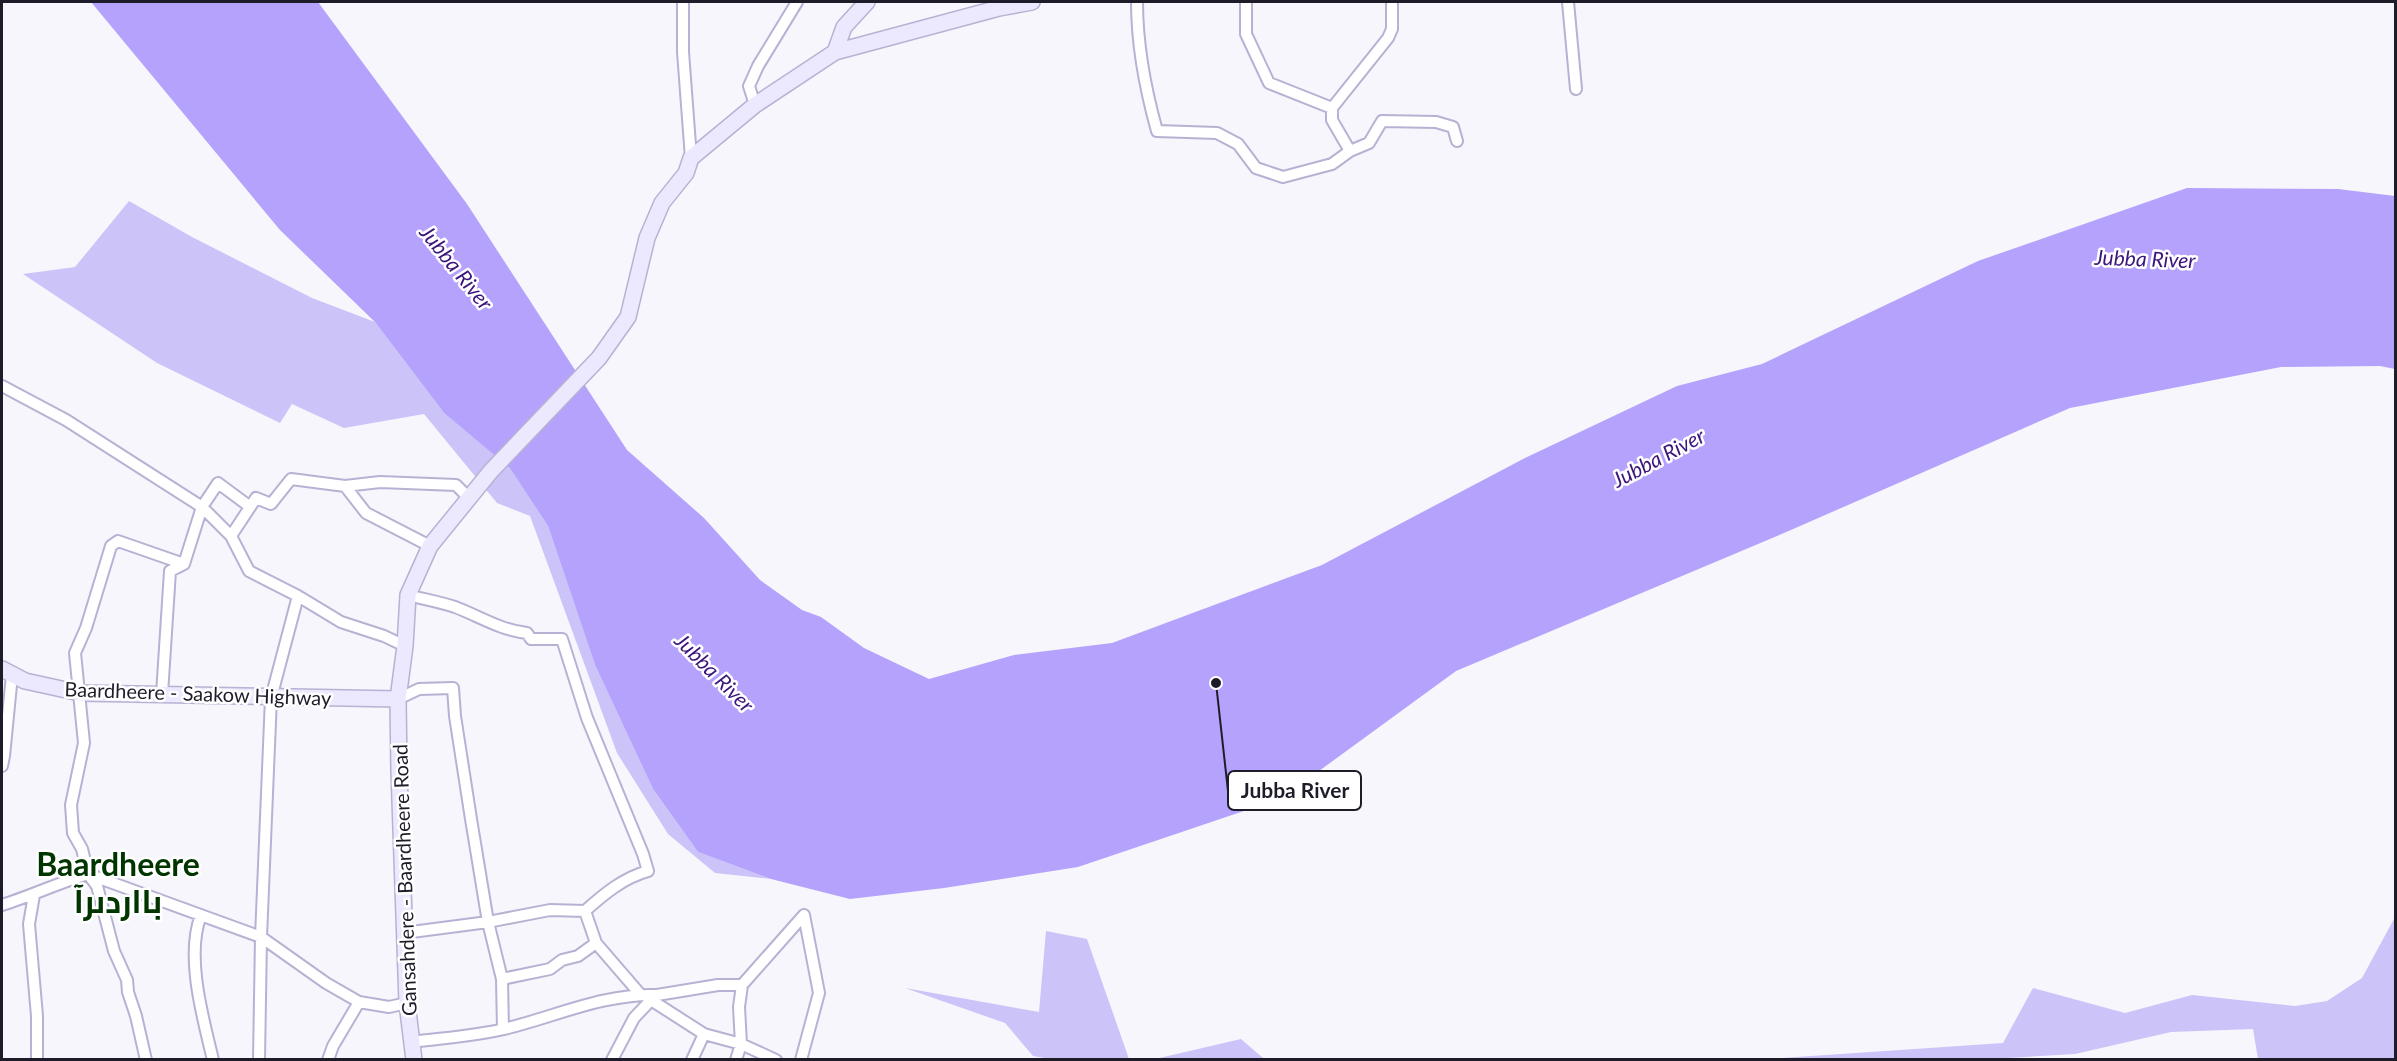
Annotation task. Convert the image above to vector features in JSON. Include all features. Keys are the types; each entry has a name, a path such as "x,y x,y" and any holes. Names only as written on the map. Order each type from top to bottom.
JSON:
{"main road":[{"path":"835,52 844,27 867,2"},
{"path":"408,595 430,546 491,471 599,358 628,317 647,238 662,203 686,173 692,158 755,105 835,52 999,8 1032,2"},
{"name":"Gansahdere - Baardheere Road","path":"408,595 405,646 398,699 407,1003 414,1059"},
{"name":"Baardheere - Saakow Highway","path":"7,672 25,681 80,693 398,699"}],"street":[{"path":"683,2 683,52 692,158"},
{"path":"755,105 749,86 758,66 797,2"},
{"path":"1137,2 1137,31 1145,86 1157,131 1217,133 1238,144 1256,168 1283,177 1332,164 1350,151 1369,143 1382,121 1436,122 1453,127 1457,141"},
{"path":"1246,2 1246,34 1269,83 1332,108"},
{"path":"1350,151 1332,120 1332,108 1388,38 1392,29 1392,2"},
{"path":"1568,2 1576,89"},
{"path":"2,386 66,420 202,507 231,536 249,571 298,596 341,622 384,636 405,646"},
{"path":"231,536 256,498 271,504 291,480 345,486 380,482 456,485 469,498"},
{"path":"162,694 170,571 184,564 202,507 218,483 249,506"},
{"path":"345,486 366,513 430,546"},
{"path":"146,1059 128,992 127,980 114,951 97,886 88,874 82,849 73,833 71,805 84,743 75,653 86,628 111,546 118,540 184,564"},
{"path":"404,933 488,922 550,910 585,911 609,891 634,875 648,871 587,718 562,639 531,639 527,633 515,632 487,623 455,607 408,595"},
{"path":"259,1059 261,938 271,698 298,596"},
{"path":"2,766 7,672"},
{"path":"398,699 419,689 453,688 455,716 488,922 502,979 503,1029"},
{"path":"2,905 34,896 59,883 88,874 261,938 326,983 359,1002 389,1007 407,1003"},
{"path":"34,896 29,924 37,1016 37,1059"},
{"path":"585,911 596,943 640,994"},
{"path":"201,915 196,927 195,947 199,997 213,1059"},
{"path":"736,1059 741,1044 738,1007 742,985 804,915 819,993 801,1059"},
{"path":"502,979 550,969 562,960 578,956 596,943"},
{"path":"412,1042 503,1029 565,1011 640,994 654,997 718,985 742,985"},
{"path":"654,997 704,1034 741,1044 776,1059"},
{"path":"612,1059 634,1018 654,997"},
{"path":"328,1059 333,1046 359,1002"},
{"path":"692,1059 704,1034"}],"shaded area":[{"path":"129,201 192,237 312,298 375,322 444,413 510,467 548,526 595,665 653,789 698,852 771,879 715,873 668,834 617,753 530,516 497,503 424,414 344,428 292,404 280,423 157,363 23,274 75,267"},
{"path":"2395,917 2395,1059 2258,1059 2253,1029 2171,1032 2075,1054 1975,1060 1768,1059 2003,1043 2033,988 2125,1013 2192,995 2295,1006 2327,1001 2362,978"},
{"path":"1046,931 1087,939 1129,1059 1055,1060 1033,1056 1005,1023 905,988 1039,1012"},
{"path":"1241,1039 1263,1058 1276,1059 1155,1059"}],"water":[{"path":"91,2 318,2 467,204 627,450 704,518 760,580 802,610 821,617 864,648 929,679 1014,655 1112,643 1322,565 1525,458 1677,386 1762,364 1978,261 2187,188 2338,189 2395,196 2395,369 2380,366 2281,367 2070,408 1784,533 1456,671 1282,798 1078,867 944,888 850,899 771,879 698,852 653,789 595,665 548,526 510,468 444,413 375,322 280,230"}],"place":[{"name":"Jubba River","path":"1216,683"}],"district":[{"name":"Baardheere بااردىرآ","path":"118,882"}]}
